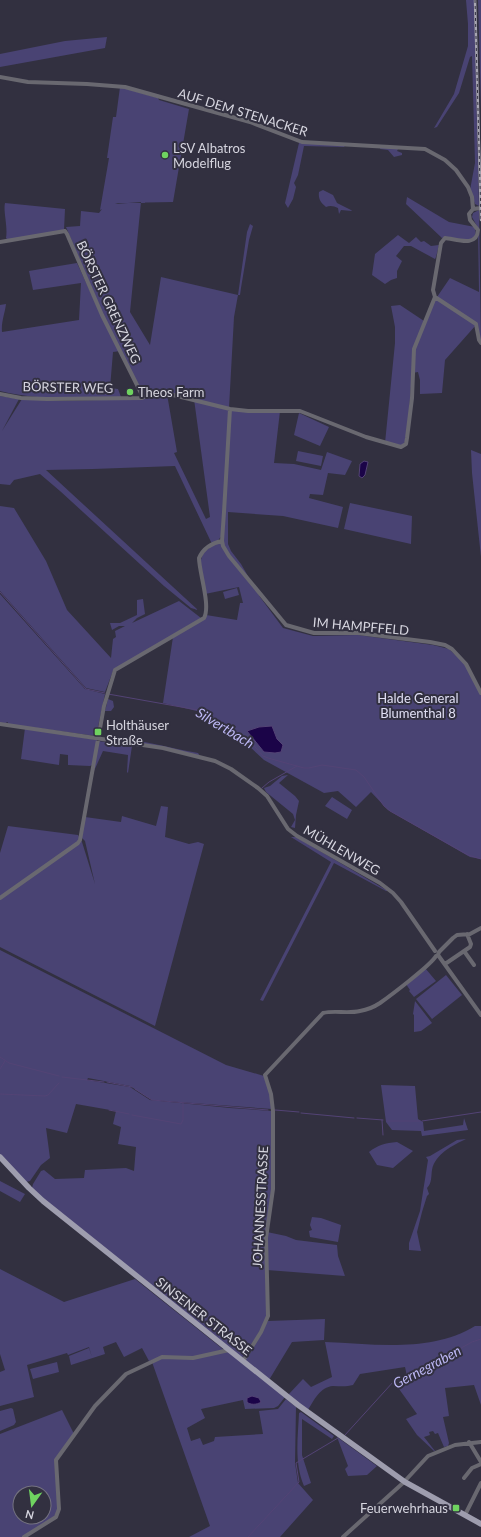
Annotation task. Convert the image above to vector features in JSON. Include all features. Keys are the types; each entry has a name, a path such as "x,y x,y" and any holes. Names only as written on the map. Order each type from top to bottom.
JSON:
{"main road":[{"name":"SINSENER STRASSE","path":"0,1157 29,1188 44,1201 287,1397 405,1482 481,1524"}],"street":[{"name":"AUF DEM STENACKER","path":"0,77 28,82 124,86 250,122 302,142 425,149 445,160 456,170 468,187 472,197 474,209 470,212 469,217 478,230 476,237 469,241 445,238 442,240 433,290 435,297"},
{"path":"474,209 481,208"},
{"name":"BÖRSTER GRENZWEG","path":"0,242 65,231 99,309 143,398"},
{"path":"435,297 476,324 478,340 481,343"},
{"name":"BÖRSTER WEG","path":"0,394 21,398 47,399 143,398 156,392 161,392 230,409 248,411 300,411 366,437 398,446 404,446 407,438 412,398 414,349 435,297"},
{"path":"0,898 78,843 80,840 106,696 116,668 204,618 206,612 206,602 199,558 204,550 222,541 230,409"},
{"name":"IM HAMPFFELD","path":"222,541 223,546 229,556 286,625 314,633 358,633 445,645 452,649 466,664 481,693"},
{"name":"MÜHLENWEG","path":"0,724 163,748 215,761 231,769 267,796 288,829 297,836 380,883 393,893 401,902 481,1015"},
{"name":"JOHANNESSTRASSE","path":"243,1361 261,1332 268,1316 266,1238 273,1189 273,1103 265,1075 323,1013 330,1011 350,1013 361,1011 379,1004 411,979 457,935 467,934 481,928"},
{"path":"445,964 470,946 467,934"},
{"path":"464,951 474,965"},
{"path":"24,1537 56,1518 59,1509 56,1460 95,1406 130,1371 162,1357 193,1358 229,1350"},
{"path":"464,1478 472,1468 481,1463 469,1442"},
{"path":"343,1537 405,1482 428,1456 444,1448 469,1442 481,1442"},
{"path":"465,1515 481,1483"}],"green space":[{"path":"466,0 474,0 479,206 475,204 470,190 475,163 472,56 470,57 459,93 437,127 434,128 454,94 468,46"},
{"path":"478,0 481,0 481,109"},
{"path":"107,37 105,48 0,67 0,54 65,41"},
{"path":"120,87 189,109 173,202 141,203 130,312 150,345 161,277 238,295 234,317 222,535 217,542 212,544 175,466 46,470 198,610 191,608 164,586 40,474 14,480 10,485 0,484 0,396 19,399 2,431 22,399 61,401 141,399 144,397 104,317 66,227 80,226 81,211 99,213 102,209 100,210 109,158 107,158 113,117 116,117","holes":["167,394 194,399 210,517 206,519 174,453 177,452"]},
{"path":"310,141 346,144 344,147 304,146 298,175 294,183 296,187 293,199 288,208 285,203 299,143"},
{"path":"381,145 398,149 397,151 402,153 402,155 394,157 388,150 380,149"},
{"path":"323,190 333,195 337,203 352,211 341,210 339,214 338,208 332,206 326,207 319,199 319,192"},
{"path":"407,197 449,222 475,227 476,237 467,240 445,237 442,238 406,204"},
{"path":"5,203 65,209 64,230 8,240 6,238"},
{"path":"479,210 481,341 479,338 478,325 437,297 450,278 479,292 478,228 472,217 473,213"},
{"path":"250,224 253,226 249,240 240,295 238,295 247,232"},
{"path":"398,235 409,243 416,237 421,242 424,241 431,246 439,245 436,257 435,259 411,246 404,246 396,256 402,261 397,271 397,278 385,284 372,275 375,254"},
{"path":"77,263 102,317 120,351 113,352 110,388 118,389 121,397 45,398 0,391 0,305 6,304 2,332 79,320 81,283 33,290 29,271"},
{"path":"436,299 476,325 445,360 442,393 420,394 420,380 418,372 412,373 407,438 403,445 399,446 385,443 395,343 395,327 391,306 400,305 424,321"},
{"name":"Halde General Blumenthal 8","path":"230,410 280,411 274,463 294,464 321,470 327,452 352,461 345,475 328,473 323,495 310,494 309,498 343,507 338,528 283,516 228,512 228,544 260,597 283,628 313,636 358,635 433,645 449,649 465,664 481,693 481,859 470,857 388,810 371,792 356,807 338,791 324,793 264,760 233,731 201,712 163,703 173,637 206,615 237,620 240,603 243,603 239,587 205,594 201,569 202,556 206,550 222,542"},
{"path":"299,413 329,427 320,446 294,435"},
{"path":"471,450 481,454 481,557 472,473"},
{"path":"298,451 323,456 321,466 296,461"},
{"path":"350,503 412,516 411,544 344,529"},
{"path":"0,506 14,508 46,561 67,610 111,658 113,639 116,637 115,631 125,626 119,626 112,630 110,623 120,623 137,615 137,600 143,599 145,614 137,618 132,623 179,601 201,618 113,671 105,692 86,688 0,591"},
{"path":"237,588 239,595 225,599 223,592"},
{"path":"0,594 85,689 105,694 96,736 7,724 8,722 5,724 0,723"},
{"path":"108,699 113,701 114,707 111,711 105,711"},
{"path":"25,728 97,740 92,765 68,765 68,755 60,754 59,765 21,759"},
{"path":"110,738 154,744 198,753 200,756"},
{"path":"98,741 132,746 128,773 128,755 103,751 94,771"},
{"path":"288,775 279,783 299,801 295,828 291,827 295,820 293,814 266,792 264,788 270,786 282,776"},
{"path":"332,797 352,810 347,819 325,806"},
{"path":"161,806 168,807 165,837 189,844 198,842 204,844 155,1026 0,947 0,853 8,826 78,835 82,842 95,884 85,841 81,837 85,817 121,822 122,816 156,826"},
{"path":"291,837 296,837 388,891 334,863 263,1001 260,1000 331,862"},
{"path":"0,950 226,1065 264,1076 270,1094 272,1109 152,1100 130,1086 88,1078 87,1080 130,1087 150,1100 272,1111 274,1164 267,1231 260,1231 266,1238 267,1232 296,1240 337,1245 338,1256 345,1276 267,1270 267,1321 242,1358 52,1207 32,1188 41,1171 44,1170 55,1179 84,1178 85,1170 126,1168 134,1171 136,1147 118,1144 121,1127 113,1124 116,1111 76,1104 67,1133 46,1128 50,1158 41,1165 30,1181 26,1182 0,1154"},
{"path":"425,968 436,981 414,997 406,984"},
{"path":"446,975 462,995 432,1019 416,999"},
{"path":"415,1001 432,1023 421,1031 414,1032 413,1014"},
{"path":"381,1085 415,1086 418,1119 423,1122 424,1131 463,1125 464,1118 468,1130 422,1136 421,1131 392,1130 386,1122"},
{"path":"466,1139 445,1151 434,1164 431,1182 427,1188 429,1194 427,1196 417,1232 421,1251 409,1250 409,1243 420,1211 428,1160 426,1157 457,1140"},
{"path":"397,1142 413,1151 393,1168 377,1165 369,1152 382,1145"},
{"path":"0,1181 25,1194 20,1202 0,1191"},
{"path":"312,1217 321,1218 341,1225 338,1242 310,1237 309,1231 312,1230 310,1225"},
{"path":"0,1269 64,1302 135,1279 224,1350 192,1357 162,1357 149,1361 142,1348 124,1357 116,1342 103,1347 105,1354 71,1365 69,1356 89,1348 92,1357 89,1347 68,1355 67,1353 27,1365 34,1397 0,1406 0,1372 5,1370 0,1354"},
{"path":"325,1319 324,1340 292,1342 269,1380 244,1360 268,1321"},
{"path":"475,1326 481,1326 481,1405 474,1385 445,1388 449,1416 443,1417 449,1443 448,1446 444,1447 438,1433 435,1434 433,1431 429,1432 430,1435 424,1437 435,1451 417,1435 406,1419 417,1414 394,1382 407,1376 405,1367 360,1374 353,1385 328,1387 321,1391 308,1410 288,1395 303,1379 311,1387 332,1377 325,1342 382,1345 421,1343 458,1335"},
{"path":"228,1351 285,1397 278,1406 274,1408 245,1409 243,1400 201,1409 205,1418 187,1428 191,1441 200,1438 203,1445 214,1441 215,1437 263,1434 259,1411 278,1409 286,1399 296,1407 295,1463 298,1483 313,1500 280,1537 189,1537 210,1526 152,1362 162,1358 178,1359"},
{"path":"57,1362 59,1372 33,1379 30,1369"},
{"path":"11,1408 13,1409 16,1422 14,1425 0,1431 0,1411"},
{"path":"62,1410 74,1434 55,1459 58,1509 56,1517 52,1519 52,1485 12,1485 12,1525 42,1525 22,1537 0,1537 0,1434"},
{"path":"301,1412 334,1436 332,1439 302,1419 302,1455 311,1483 304,1486 299,1468 297,1450 299,1413"},
{"path":"337,1437 377,1466 367,1475 348,1476 345,1469 348,1466"}],"shaded area":[{"path":"364,461 368,462 365,475 362,478 359,476 360,464"},
{"path":"272,726 277,739 283,745 281,752 264,752 247,731 259,727"},
{"path":"252,1396 259,1398 261,1402 256,1404 248,1403 247,1398"}],"waterway":[{"name":"Silvertbach","path":"0,592 86,689 105,693"},
{"name":"Silvertbach","path":"108,694 198,710 249,740 263,756 268,758 304,768 322,765 356,770 364,777 384,806 390,811 468,855 481,859"},
{"path":"262,788 269,782 297,766"},
{"path":"0,1057 9,1063 59,1076"},
{"path":"0,1069 5,1061"},
{"path":"62,1077 104,1082"},
{"path":"107,1082 132,1087"},
{"path":"0,1094 45,1096 48,1095 59,1083"},
{"path":"135,1089 152,1100 268,1110"},
{"path":"132,1115 181,1124 183,1120 183,1103"},
{"path":"109,1110 129,1114"},
{"path":"275,1110 299,1112"},
{"path":"422,1121 481,1112"},
{"path":"301,1113 354,1118"},
{"path":"357,1118 383,1120"},
{"path":"382,1120 383,1135"},
{"path":"387,1121 420,1121"},
{"name":"Gernegraben","path":"345,1435 394,1381 425,1368 472,1342 481,1339"},
{"name":"Gernegraben","path":"248,1537 299,1482 296,1463 338,1438"}],"railway":[{"path":"475,0 481,220"}],"place":[{"name":"LSV Albatros Modelflug","path":"165,155"},
{"name":"Theos Farm","path":"130,392"},
{"name":"Holthäuser Straße","path":"98,732"},
{"name":"Feuerwehrhaus","path":"456,1508"}]}
